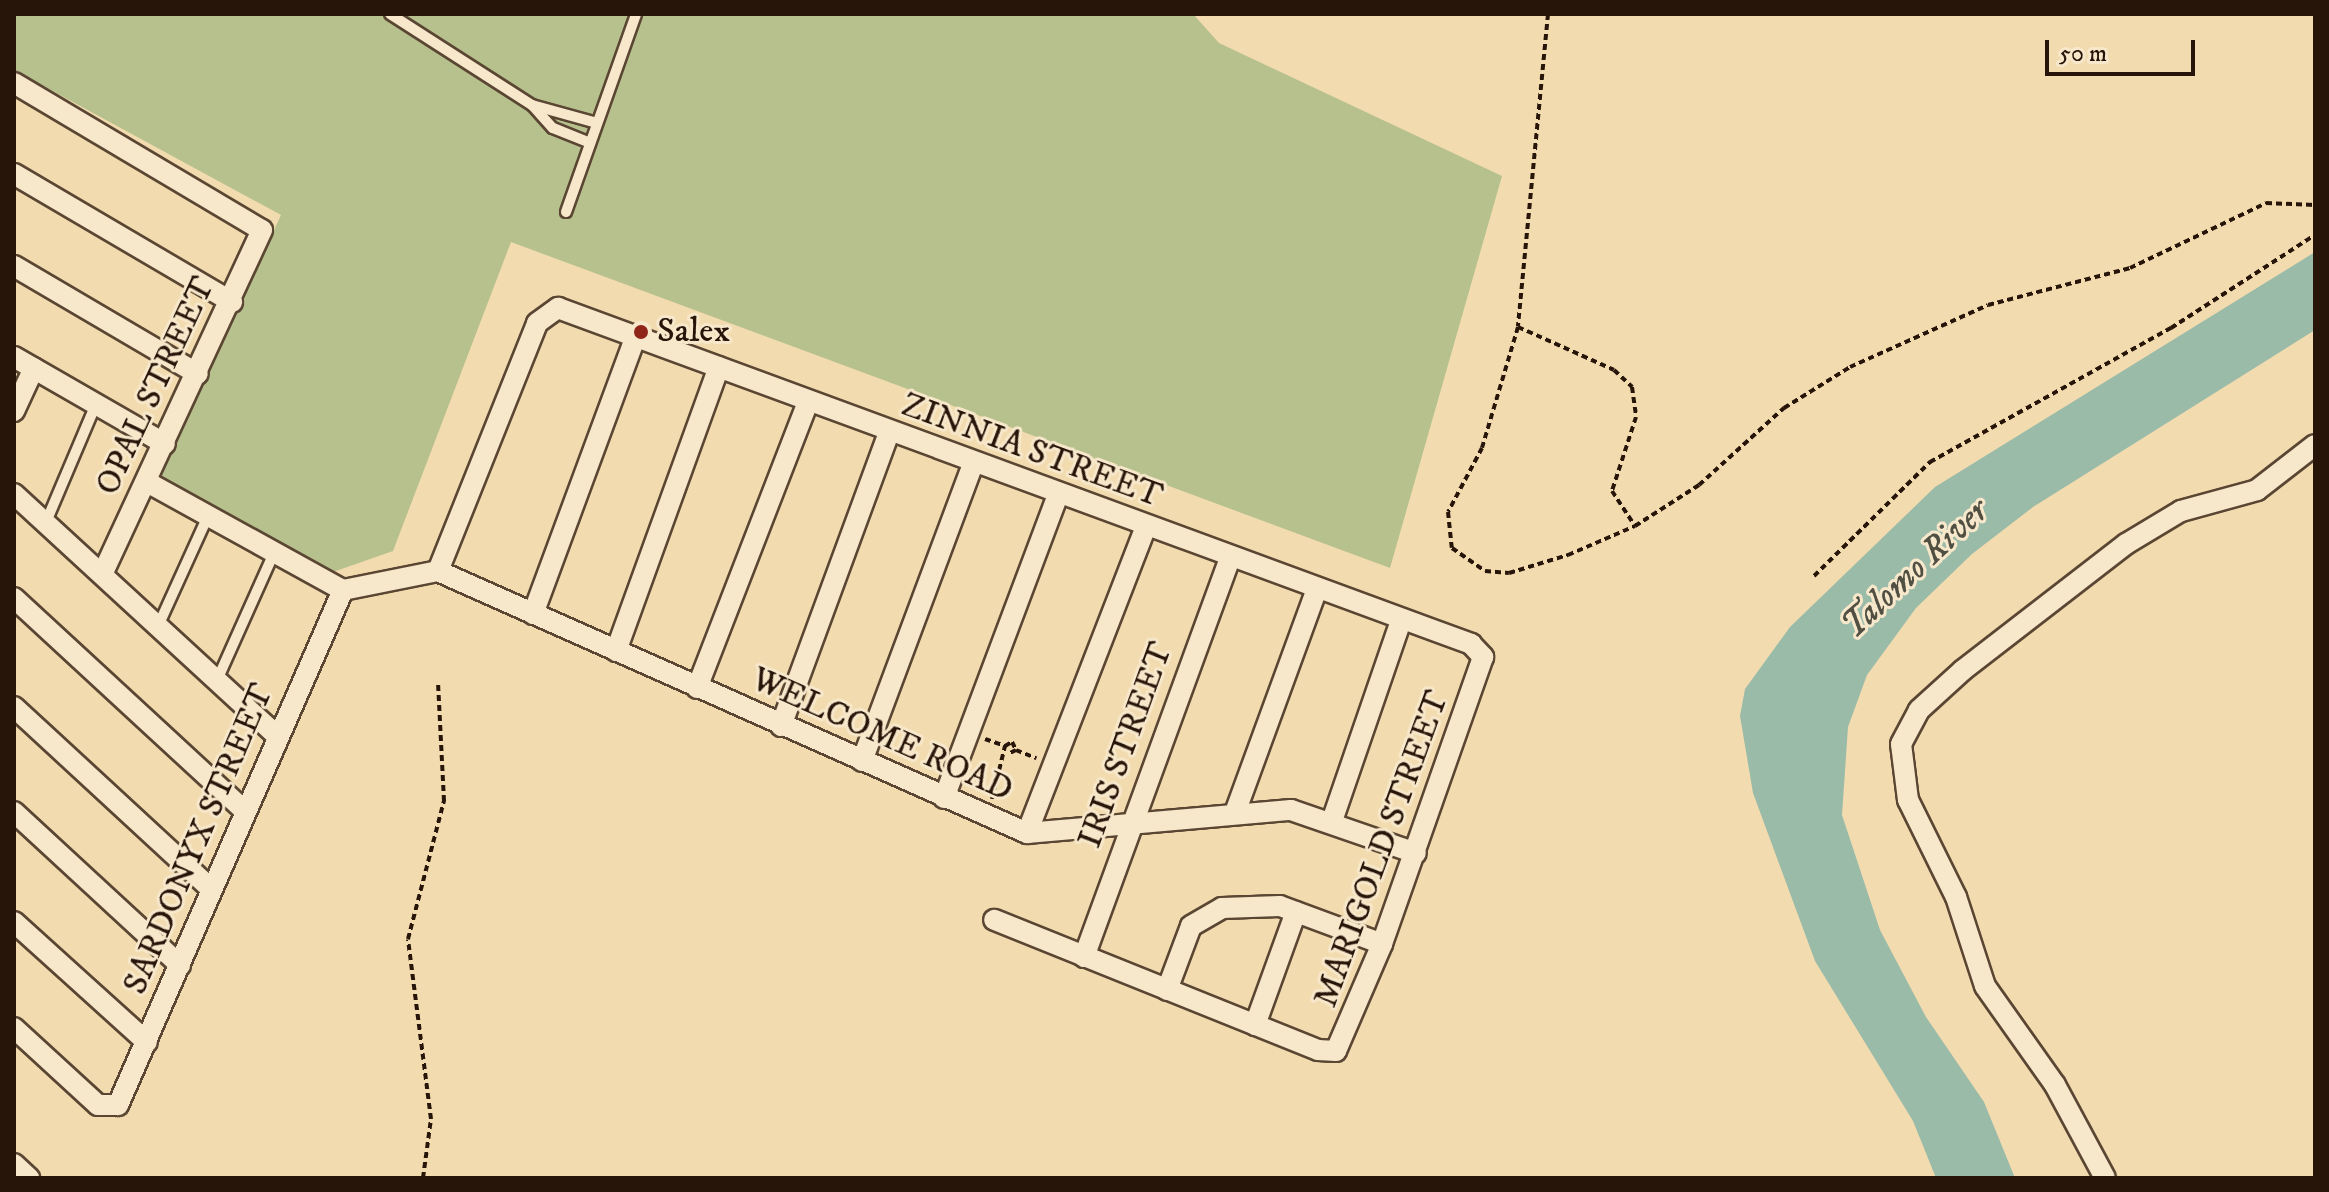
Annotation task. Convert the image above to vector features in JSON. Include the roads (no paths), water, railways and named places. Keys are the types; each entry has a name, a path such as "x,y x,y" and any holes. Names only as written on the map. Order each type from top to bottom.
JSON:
{"street":[{"name":"OPAL STREET","path":"14,83 261,226 232,302 103,573"},
{"path":"14,174 232,302"},
{"path":"14,266 198,374"},
{"name":"ZINNIA STREET","path":"438,571 546,310 636,336 973,464 1471,644 1484,668"},
{"path":"533,614 636,336"},
{"path":"14,357 165,444"},
{"path":"616,651 719,367"},
{"path":"14,411 34,368"},
{"path":"697,688 808,402"},
{"path":"781,726 889,433"},
{"path":"2105,1178 2055,1085 1985,986 1956,897 1908,800 1901,744 1940,690 2126,544 2181,511 2257,490 2315,445"},
{"path":"862,761 973,464"},
{"path":"147,482 343,590 438,571"},
{"path":"14,494 218,678 277,736"},
{"path":"944,798 1058,495"},
{"path":"1027,833 1146,526"},
{"name":"IRIS STREET","path":"1084,957 1129,824 1230,557"},
{"name":"WELCOME ROAD","path":"438,571 985,817 1027,833 1236,810 1291,810 1332,821 1416,853"},
{"path":"1236,810 1317,589"},
{"name":"SARDONYX STREET","path":"14,1028 111,1110 147,1042 210,888 343,590"},
{"path":"14,598 244,810"},
{"path":"1332,821 1401,621"},
{"name":"MARIGOLD STREET","path":"1255,1025 1336,1051 1382,944 1484,668"},
{"path":"14,707 210,888"},
{"path":"14,812 180,965"},
{"path":"1167,990 1191,926 1206,912 1268,904 1382,944"},
{"path":"994,920 1255,1025 1296,912"},
{"path":"14,922 147,1042"},
{"path":"14,1164 29,1178"}],"lane":[{"path":"390,14 532,105 553,128 590,143"},
{"path":"566,212 636,14"},
{"path":"532,105 597,123"},
{"path":"46,522 96,404"},
{"path":"159,624 208,516"},
{"path":"218,678 274,553"}],"water":[{"name":"Talomo River","path":"2315,252 2315,330 2033,507 1972,554 1916,608 1867,675 1848,727 1842,815 1880,930 1926,1017 1984,1102 2015,1178 1936,1178 1913,1121 1815,961 1753,793 1740,716 1745,689 1790,627 1935,487"}],"place":[{"name":"Salex","path":"641,332"}]}
